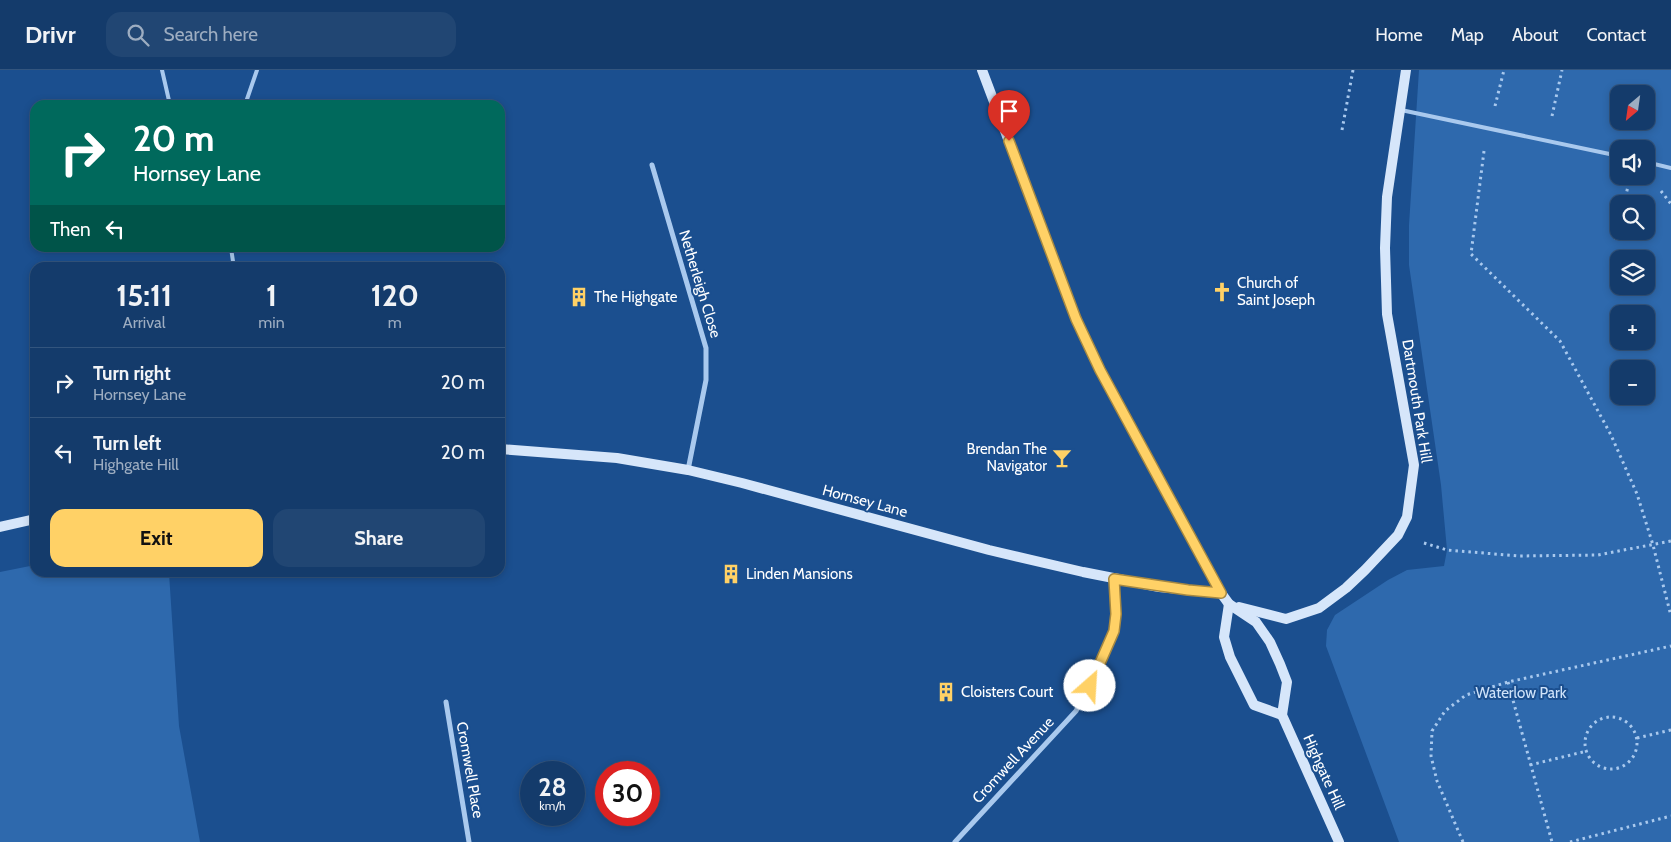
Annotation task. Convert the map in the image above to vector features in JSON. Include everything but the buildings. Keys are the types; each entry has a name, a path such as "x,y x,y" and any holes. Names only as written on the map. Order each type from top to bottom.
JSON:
{"main road":[{"path":"982,70 1080,328 1100,370 1221,593 1229,604 1256,622 1270,642 1287,682 1282,715 1254,704 1230,657 1224,637 1229,604"},
{"name":"Dartmouth Park Hill","path":"1229,604 1262,614 1286,618 1319,608 1346,588 1398,535 1408,517 1414,465 1387,314 1385,248 1387,197 1406,70"},
{"name":"Hornsey Lane","path":"505,450 617,458 688,470 751,485 989,550 1114,579 1221,593"},
{"path":"0,527 30,521"},
{"name":"Highgate Hill","path":"1282,715 1339,842"}],"street":[{"name":"Netherleigh Close","path":"652,165 706,348 706,380 688,470"},
{"name":"Cromwell Avenue","path":"955,842 1076,711 1100,666 1114,631 1116,614 1114,579"},
{"name":"Cromwell Place","path":"446,702 470,842"}],"lane":[{"path":"162,70 169,100"},
{"path":"246,100 257,70"},
{"path":"1399,110 1610,154"},
{"path":"1655,164 1671,168"}],"path":[{"path":"1342,130 1353,70"},
{"path":"1552,116 1562,70"},
{"path":"1485,147 1471,254 1560,341 1611,435 1637,494 1653,545 1671,616"},
{"path":"1398,535 1447,550 1519,556 1598,555 1671,541"},
{"path":"1463,842 1438,781 1431,756 1432,731 1445,711 1466,695 1508,682 1671,646"},
{"path":"1508,682 1552,842"},
{"path":"1613,717 1628,724 1637,738 1635,754 1630,762 1622,767 1614,769 1605,768 1591,759 1587,751 1585,743 1591,728 1604,718 1613,717"},
{"path":"1637,738 1671,730"},
{"path":"1530,766 1587,751"},
{"path":"1570,842 1671,816"}],"green space":[{"name":"Waterlow Park","path":"1419,70 1671,70 1671,842 1399,842 1326,646 1327,630 1335,615 1388,580 1407,570 1444,566 1447,550 1441,485 1409,265 1409,225"},
{"path":"30,566 30,577 169,577 179,726 200,842 0,842 0,572"}],"place":[{"name":"Church of Saint Joseph","path":"1222,292"},
{"name":"The Highgate","path":"579,297"},
{"name":"Brendan The Navigator","path":"1062,458"},
{"name":"Linden Mansions","path":"731,574"},
{"name":"Cloisters Court","path":"946,692"}],"route":[{"path":"1009,141 1076,319 1100,370 1221,593 1114,579 1116,614 1114,631 1090,686"}]}
